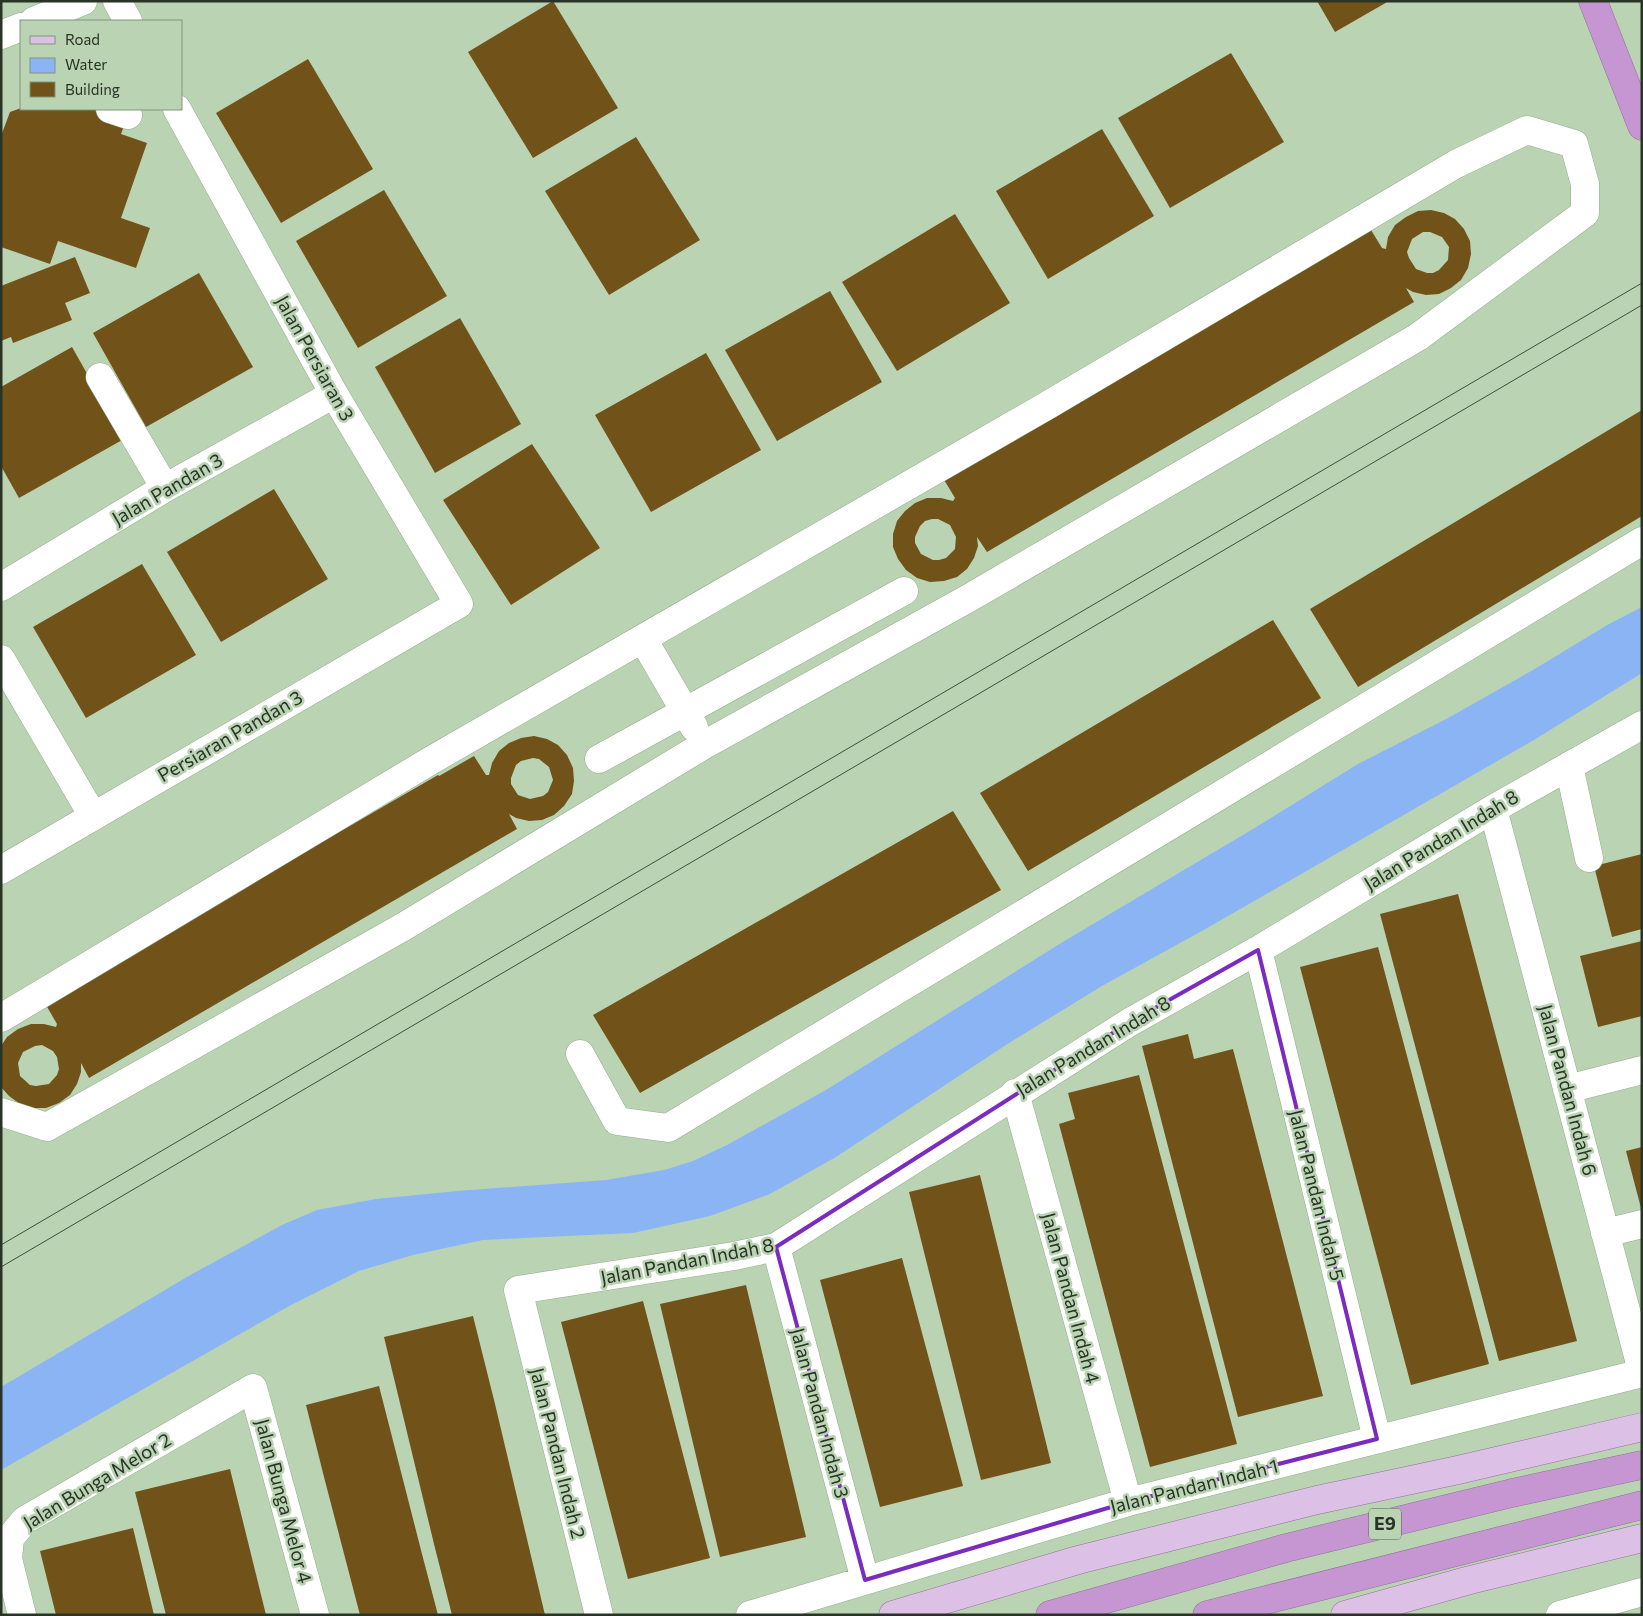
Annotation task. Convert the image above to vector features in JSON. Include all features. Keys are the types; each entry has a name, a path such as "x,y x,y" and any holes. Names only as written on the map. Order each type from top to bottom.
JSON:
{"highway":[{"path":"1594,1 1642,126"},
{"name":"E9","path":"1050,1615 1286,1548 1512,1493 1639,1466"},
{"name":"E9","path":"1208,1615 1642,1505"}],"main road":[{"path":"893,1615 1097,1555 1317,1500 1458,1470 1633,1429"},
{"path":"1345,1615 1470,1580 1642,1538"}],"street":[{"path":"36,20 82,1"},
{"path":"118,1 128,20"},
{"path":"1,35 20,27"},
{"name":"Jalan Persiaran 3","path":"178,110 334,394 459,604"},
{"path":"1,1018 430,761 1048,406 1456,164 1527,130 1574,144 1585,184 1585,213 1418,338 969,598 704,745 403,927 47,1127 1,1112"},
{"path":"100,377 165,488"},
{"name":"Jalan Pandan 3","path":"4,580 334,394"},
{"path":"580,1054 617,1121 668,1128 1642,541"},
{"path":"599,760 904,591"},
{"name":"Persiaran Pandan 3","path":"1,870 459,604"},
{"path":"643,639 704,745"},
{"path":"1,659 93,816"},
{"name":"Jalan Pandan Indah 8","path":"518,1290 734,1256 776,1247 1130,1022 1258,950 1493,809 1642,725"},
{"path":"1568,766 1589,858"},
{"name":"Jalan Pandan Indah 6","path":"1493,809 1642,1372"},
{"name":"Jalan Pandan Indah 5","path":"1258,950 1377,1439"},
{"path":"1568,1089 1642,1070"},
{"name":"Jalan Pandan Indah 4","path":"1015,1094 1128,1502"},
{"path":"1605,1233 1642,1224"},
{"name":"Jalan Pandan Indah 3","path":"776,1247 865,1580"},
{"name":"Jalan Pandan Indah 2","path":"518,1290 598,1615"},
{"name":"Jalan Pandan Indah 1","path":"750,1615 1128,1502 1642,1372"},
{"name":"Jalan Bunga Melor 2","path":"14,1612 8,1559 10,1538 25,1520 253,1388"},
{"name":"Jalan Bunga Melor 4","path":"253,1388 315,1615"},
{"path":"1560,1615 1642,1592"}],"highlighted area":[{"path":"1258,950 1377,1439 1128,1502 865,1580 776,1247 1130,1022"}],"water":[{"path":"1642,607 1642,673 1534,740 1209,927 1102,986 1009,1043 836,1157 770,1194 710,1216 633,1233 483,1240 413,1255 359,1271 291,1305 1,1470 1,1387 192,1274 282,1225 317,1210 376,1199 606,1180 664,1170 693,1161 729,1144 826,1090 1061,943 1358,764 1448,718 1609,624"}],"building":[{"path":"553,1 618,108 533,158 468,52"},
{"path":"1317,1 1389,1 1335,32"},
{"path":"1231,53 1284,142 1170,208 1118,118"},
{"path":"308,59 373,169 281,223 216,113"},
{"path":"20,108 20,110 112,110 128,115 121,134 147,143 121,218 150,228 136,268 58,241 50,264 1,247 1,136 10,112"},
{"path":"1102,129 1154,216 1048,279 996,191"},
{"path":"636,137 700,240 609,295 545,191"},
{"path":"384,190 447,296 358,348 296,241"},
{"path":"1431,210 1444,213 1455,219 1464,229 1470,241 1471,254 1468,268 1461,280 1451,288 1439,294 1426,295 1406,288 1414,302 987,552 977,537 978,546 974,558 967,569 957,577 944,581 930,582 917,578 906,570 898,559 893,547 893,534 897,521 905,511 915,503 927,498 941,498 953,501 955,498 943,478 1371,230 1382,248 1386,249 1388,237 1395,225 1418,211","holes":["1423,232 1430,232 1442,237 1449,247 1448,260 1439,270 1433,273 1416,269 1407,252 1412,239","938,519 950,525 956,537 955,549 946,558 939,560 933,560 921,554 915,543 915,537 920,526 925,521"]},
{"path":"955,214 1010,303 897,371 842,282"},
{"path":"75,257 90,293 65,303 72,320 13,343 11,337 1,341 1,286"},
{"path":"199,273 253,367 146,427 93,333"},
{"path":"830,291 882,382 777,441 725,350"},
{"path":"460,318 521,424 435,473 375,367"},
{"path":"72,347 124,439 19,498 1,466 1,387"},
{"path":"706,353 761,450 651,512 595,415"},
{"path":"1642,410 1642,516 1358,687 1310,609"},
{"path":"532,444 600,548 511,605 443,500"},
{"path":"274,489 328,579 221,642 167,552"},
{"path":"142,564 196,655 86,718 33,627"},
{"path":"1273,620 1321,698 1028,871 980,793"},
{"path":"534,736 547,739 558,745 567,755 573,768 572,794 564,806 554,815 542,820 529,821 509,814 517,829 89,1078 81,1063 81,1072 77,1084 70,1095 59,1103 46,1108 33,1108 20,1104 1,1087 1,1046 7,1037 18,1029 31,1024 44,1024 56,1027 57,1024 46,1005 289,860 474,756 486,775 489,775 492,763 499,751 509,743 521,738","holes":["533,758 539,759 549,767 553,780 548,792 543,796 530,799 518,795 511,784 511,778 516,765 521,761","42,1045 53,1051 57,1057 59,1069 57,1075 49,1084 30,1085 20,1076 18,1063 23,1052"]},
{"path":"953,811 1001,890 640,1093 593,1015"},
{"path":"1642,854 1642,929 1612,937 1594,866"},
{"path":"1458,894 1577,1341 1499,1361 1380,914"},
{"path":"1642,941 1642,1016 1598,1027 1580,956"},
{"path":"1378,947 1489,1364 1411,1385 1300,967"},
{"path":"1188,1034 1194,1059 1233,1049 1323,1396 1238,1417 1142,1046"},
{"path":"1139,1075 1237,1444 1150,1467 1059,1124 1075,1119 1068,1093"},
{"path":"1642,1147 1642,1208 1641,1208 1626,1151"},
{"path":"980,1175 1051,1463 981,1480 909,1192"},
{"path":"902,1258 963,1486 880,1507 820,1280"},
{"path":"746,1285 806,1537 720,1557 660,1304"},
{"path":"643,1301 710,1558 628,1579 561,1322"},
{"path":"473,1316 545,1615 452,1615 384,1337"},
{"path":"379,1386 438,1615 360,1615 324,1477 306,1405"},
{"path":"230,1469 266,1615 166,1615 135,1492"},
{"path":"133,1528 154,1615 56,1615 40,1551"}],"tram line":[{"path":"1,1245 1642,283"},
{"path":"1,1267 1642,305"}]}
